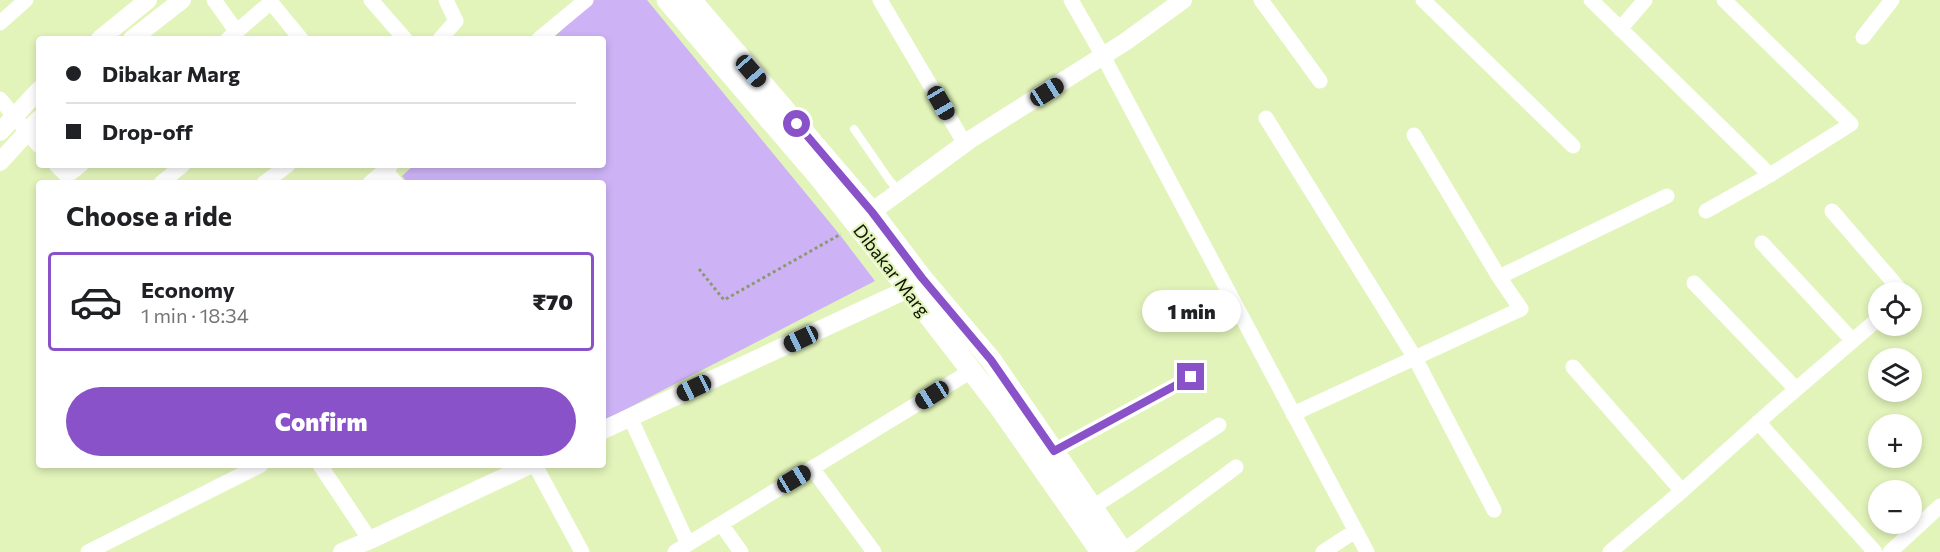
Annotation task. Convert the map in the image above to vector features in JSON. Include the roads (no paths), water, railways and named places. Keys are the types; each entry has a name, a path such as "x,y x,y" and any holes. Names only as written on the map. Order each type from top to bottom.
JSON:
{"main road":[{"name":"Dibakar Marg","path":"667,0 818,176 864,218 922,278 991,360 1093,507 1112,550"},
{"name":"Dibakar Marg","path":"691,0 864,218 908,289 1112,550"}],"street":[{"path":"0,23 26,0"},
{"path":"104,36 148,0"},
{"path":"135,36 160,7 182,0"},
{"path":"214,0 233,35 270,1 299,36"},
{"path":"370,0 402,36"},
{"path":"443,36 456,21 446,0"},
{"path":"543,36 586,0"},
{"path":"880,0 965,144"},
{"path":"1071,0 1367,552"},
{"path":"864,218 965,144 1103,56 1181,0"},
{"path":"1261,0 1320,81"},
{"path":"1423,0 1573,146"},
{"path":"1591,0 1770,175"},
{"path":"1620,29 1645,0"},
{"path":"1706,211 1770,175 1851,124 1724,0"},
{"path":"1863,37 1892,0"},
{"path":"0,132 36,93"},
{"path":"0,99 14,116 33,125 0,162"},
{"path":"1266,118 1415,358 1494,510"},
{"path":"1293,414 1521,309 1499,277 1414,135"},
{"path":"59,168 64,173 71,173 77,168"},
{"path":"165,180 179,168"},
{"path":"268,180 284,168"},
{"path":"373,180 387,168"},
{"path":"1499,277 1667,196"},
{"path":"1832,211 1893,282"},
{"path":"1762,243 1853,341"},
{"path":"1694,283 1796,389"},
{"path":"606,429 908,289"},
{"path":"1610,552 1868,328"},
{"path":"1573,368 1682,491"},
{"path":"630,417 682,548 971,370"},
{"path":"1054,451 1191,377"},
{"path":"1758,422 1875,552"},
{"path":"1093,507 1220,425"},
{"path":"1112,550 1236,466"},
{"path":"88,552 255,468"},
{"path":"322,468 370,540"},
{"path":"342,552 516,468"},
{"path":"537,468 582,552"},
{"path":"812,468 874,552"},
{"path":"1890,552 1940,506"},
{"path":"721,524 741,552"},
{"path":"1323,552 1355,531"}],"lane":[{"path":"854,129 900,192"}]}
